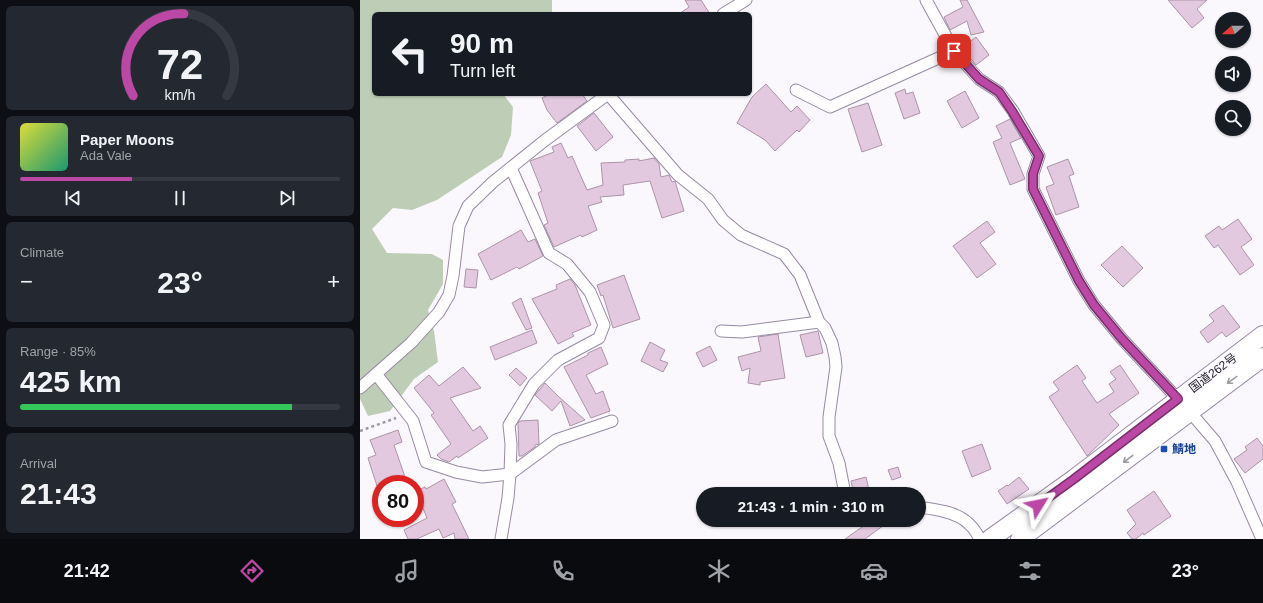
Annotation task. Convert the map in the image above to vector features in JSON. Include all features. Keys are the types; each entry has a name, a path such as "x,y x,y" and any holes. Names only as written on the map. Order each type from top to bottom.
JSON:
{"highway":[{"name":"国道262号","path":"1020,539 1070,503 1263,335"},
{"name":"国道262号","path":"990,539 1074,479 1184,405 1263,357"}],"street":[{"path":"726,12 746,0"},
{"path":"926,0 954,51 979,79 999,92 1039,156 1033,174 1033,189 1079,281 1094,305 1122,339 1184,405 1214,441 1237,482 1262,539"},
{"path":"796,90 830,107 954,51"},
{"path":"360,388 411,343 439,312 448,295 453,276 459,226 468,206 493,182 544,141 605,96"},
{"path":"610,96 678,175 708,199 723,220 741,235 784,254 800,274 819,322 825,328 832,343 835,357 836,367 829,417 829,436 839,463 844,487"},
{"path":"501,539 508,498 510,474 512,444 509,425 534,384 558,360 599,338 604,325 590,292 567,264 549,253 511,168"},
{"path":"721,331 742,332 819,322"},
{"path":"376,374 413,421 426,462 456,472 482,476 510,474 556,440 612,422"},
{"path":"926,508 940,510 959,517 968,523 980,539"}],"path":[{"path":"360,431 408,414"}],"green space":[{"path":"360,0 552,0 552,12 372,12 372,96 505,96 513,107 511,135 502,157 437,200 412,210 393,208 372,229 387,253 432,254 443,260 443,284 428,310 434,331 438,362 414,379 390,411 368,416 360,399"}],"building":[{"path":"685,0 701,0 709,12 682,12 689,7"},
{"path":"960,0 967,0 984,32 971,35 967,21 950,30 944,17 963,7"},
{"path":"1168,0 1207,0 1197,9 1204,18 1192,28"},
{"path":"976,37 989,55 976,65 962,48"},
{"path":"766,84 791,112 797,106 810,120 799,132 797,130 775,151 765,140 737,123 752,97"},
{"path":"905,89 906,94 913,92 920,113 904,119 895,93"},
{"path":"965,91 979,118 962,128 947,101"},
{"path":"546,96 583,96 587,101 557,123 547,110 542,98"},
{"path":"868,103 882,145 862,152 848,109"},
{"path":"594,113 613,137 596,151 577,126"},
{"path":"1010,119 1021,138 1010,143 1025,179 1010,185 993,142 1002,138 996,126"},
{"path":"561,143 568,158 572,156 587,190 603,185 601,163 625,162 625,160 639,159 639,161 654,158 659,164 661,177 669,175 672,182 675,181 684,211 662,218 650,181 623,185 624,195 600,197 602,202 588,206 597,230 582,237 581,235 554,247 544,225 548,223 538,193 542,191 530,161 554,152 552,147"},
{"path":"1068,159 1074,174 1069,176 1079,207 1056,215 1046,187 1054,184 1047,167"},
{"path":"1238,219 1252,239 1241,247 1254,265 1240,275 1218,245 1214,248 1205,236 1219,226 1222,230"},
{"path":"987,221 995,232 980,243 996,264 977,278 953,246"},
{"path":"521,230 528,242 535,239 543,256 519,269 517,267 491,280 478,254"},
{"path":"1122,246 1143,268 1123,287 1101,265"},
{"path":"466,269 478,270 476,288 464,287"},
{"path":"624,275 640,319 613,328 603,295 601,296 597,285"},
{"path":"570,279 575,285 591,325 572,333 574,336 558,344 532,299 557,289 556,285"},
{"path":"521,298 532,328 526,330 512,303"},
{"path":"1223,305 1240,327 1226,337 1222,332 1208,343 1200,332 1214,321 1209,315"},
{"path":"532,330 537,343 495,360 490,347"},
{"path":"818,331 823,353 806,357 800,335"},
{"path":"778,334 785,378 760,382 760,385 748,383 750,368 742,371 738,357 761,351 758,337"},
{"path":"650,342 665,350 660,360 668,363 663,372 641,361"},
{"path":"710,346 717,360 703,367 696,353"},
{"path":"601,347 608,364 586,375 596,394 603,391 610,411 591,418 564,367"},
{"path":"1077,365 1086,378 1082,381 1097,403 1114,392 1109,384 1116,379 1110,372 1120,365 1139,393 1109,414 1119,425 1087,456 1049,397 1059,390 1053,382"},
{"path":"463,367 481,388 450,398 473,431 480,426 488,438 458,458 457,456 449,462 441,459 437,455 451,444 431,415 434,413 414,388 429,375 439,386"},
{"path":"516,368 527,378 520,386 509,375"},
{"path":"545,383 585,420 570,426 561,401 552,411 535,395"},
{"path":"538,420 539,444 535,445 535,447 522,456 519,456 518,423 520,421"},
{"path":"398,430 402,442 394,445 404,475 373,475 368,458 376,455 370,440"},
{"path":"1257,438 1263,446 1263,459 1245,473 1234,459 1247,450 1245,447"},
{"path":"982,444 991,469 972,477 962,451"},
{"path":"898,467 901,477 892,480 888,470"},
{"path":"866,477 868,487 852,487 851,481"},
{"path":"1019,477 1029,489 1007,504 998,491 1007,485 1008,486"},
{"path":"444,479 456,502 452,504 469,539 455,539 454,533 443,538 439,529 417,539 408,539 404,530 410,527 424,527 424,520 427,518 424,511 424,487 426,489"},
{"path":"1154,491 1171,516 1144,535 1143,533 1136,539 1132,539 1127,533 1136,524 1127,510"},
{"path":"862,527 881,527 865,539 845,539"}],"place":[{"name":"鯖地","path":"1164,449"}],"route":[{"path":"954,51 979,79 999,92 1039,156 1033,174 1033,189 1079,281 1094,305 1122,339 1152,370 1165,387 1178,399 1038,505"}]}
